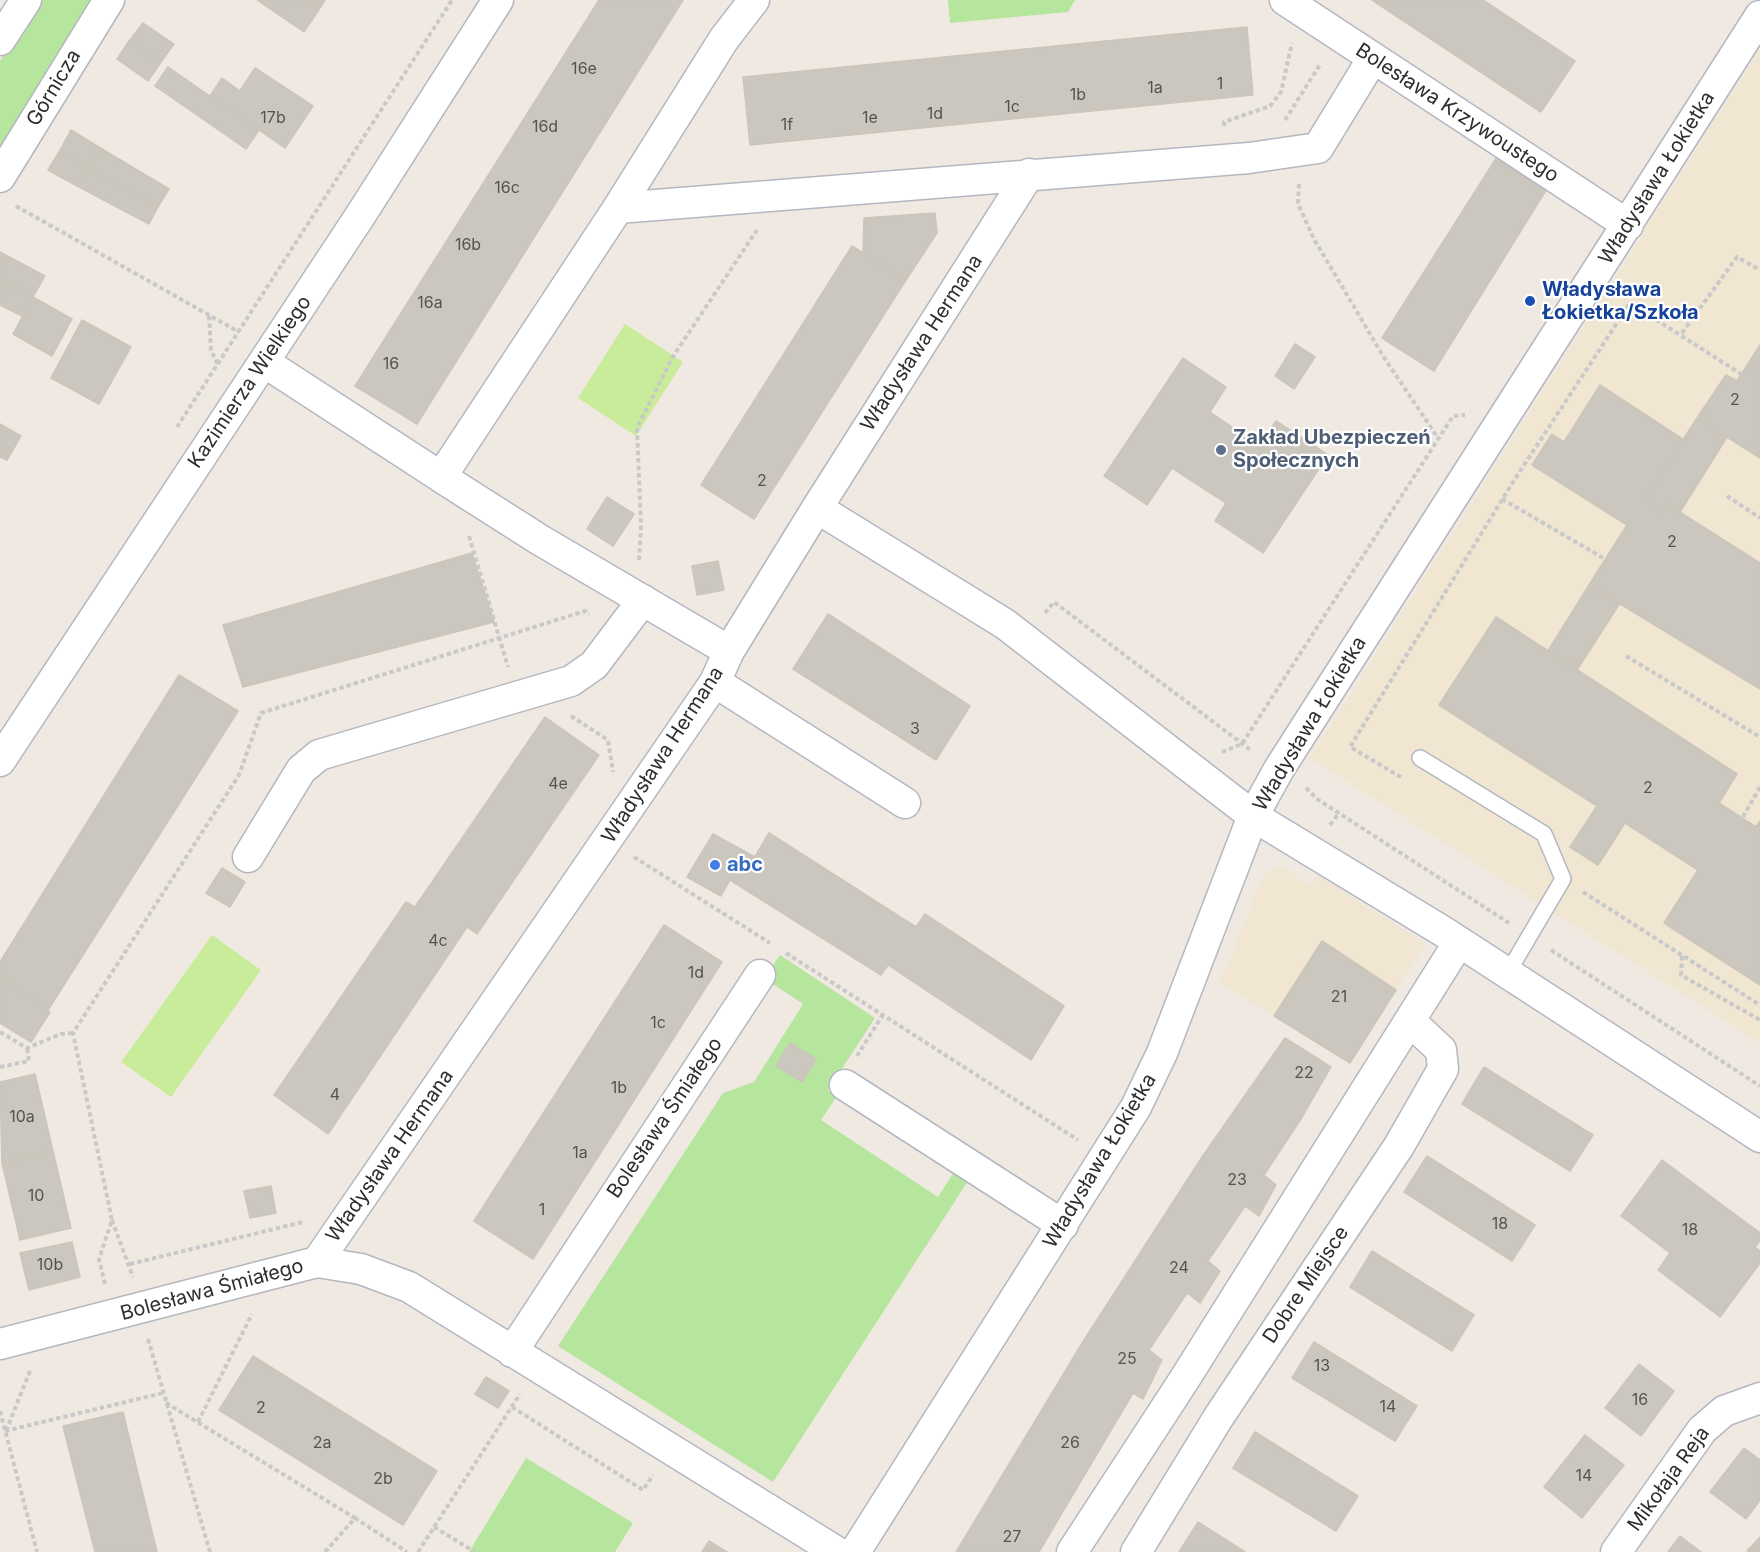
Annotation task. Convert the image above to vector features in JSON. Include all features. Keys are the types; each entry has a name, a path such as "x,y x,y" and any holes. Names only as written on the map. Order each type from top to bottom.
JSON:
{"street":[{"path":"0,40 26,0"},
{"name":"Górnicza","path":"5,190 109,0"},
{"name":"Kazimierza Wielkiego","path":"0,761 264,362 498,0"},
{"path":"441,477 618,208 724,39 754,0"},
{"name":"Bolesława Krzywoustego","path":"1295,6 1628,225"},
{"name":"Władysława Łokietka","path":"855,1552 1106,1157 1162,1053 1253,816 1336,678 1760,16"},
{"path":"618,208 1249,158 1318,148 1373,58"},
{"name":"Władysława Hermana","path":"317,1262 715,682 729,651 817,508 1029,174"},
{"path":"264,362 540,540 729,651"},
{"path":"817,508 1005,624 1253,816 1459,942 1760,1137"},
{"path":"248,857 301,770 319,755 571,681 594,665 637,596"},
{"path":"715,682 905,803"},
{"path":"1071,1552 1411,1022 1459,942"},
{"name":"Bolesława Śmiałego","path":"525,1360 760,975"},
{"name":"Dobre Miejsce","path":"1136,1552 1218,1418 1399,1146 1443,1069 1441,1050 1411,1022"},
{"path":"845,1085 1063,1225"},
{"name":"Bolesława Śmiałego","path":"0,1344 317,1262 361,1269 408,1287 837,1552"},
{"name":"Mikołaja Reja","path":"1616,1552 1702,1430 1724,1411 1760,1398"}],"lane":[{"path":"1420,758 1544,834 1563,879 1507,974"}],"path":[{"path":"173,434 452,0"},
{"path":"1224,136 1224,122 1270,106 1281,92 1297,23 1295,6"},
{"path":"1302,150 1298,204 1314,239 1383,356 1438,438"},
{"path":"5,190 239,332"},
{"path":"637,596 641,527 637,475 637,428 672,358 762,222"},
{"path":"1682,333 1737,257 1760,270"},
{"path":"1420,758 1403,778 1350,747 1502,499 1630,303 1741,374"},
{"path":"209,315 211,350 218,365"},
{"path":"1727,496 1760,518"},
{"path":"1502,499 1605,559"},
{"path":"468,532 516,697"},
{"path":"1054,602 1257,754"},
{"path":"1626,656 1760,736"},
{"path":"568,715 608,740 614,775"},
{"path":"1743,818 1760,787"},
{"path":"608,841 1106,1157"},
{"path":"1563,879 1760,1005"},
{"path":"1682,956 1681,975 1760,1020"},
{"path":"863,1047 882,1016"},
{"path":"0,1032 27,1048"},
{"path":"27,1048 62,1034 73,1033 112,1220 130,1264 165,1402 210,1552"},
{"path":"0,1067 29,1061 27,1048"},
{"path":"106,1286 99,1259 112,1220"},
{"path":"130,1264 305,1221"},
{"path":"198,1422 256,1305"},
{"path":"418,1552 512,1407 525,1360"},
{"path":"5,1431 31,1369"},
{"path":"5,1431 163,1393"},
{"path":"165,1402 407,1552"},
{"path":"512,1407 643,1491 657,1469"},
{"path":"0,1411 37,1552"},
{"path":"325,1552 355,1518"},
{"path":"434,1527 475,1552"}],"shaded area":[{"path":"1760,49 1760,1043 1310,758"},
{"path":"1279,866 1311,885 1318,875 1425,944 1350,1063 1220,983 1263,876"}],"green space":[{"path":"40,0 96,0 0,151 0,61"},
{"path":"948,0 1075,0 1068,12 950,23"},
{"path":"625,324 683,362 636,436 578,398"},
{"path":"212,935 261,970 171,1097 121,1062"},
{"path":"780,955 875,1018 828,1090 837,1096 821,1120 938,1197 954,1172 968,1181 773,1482 558,1346 723,1093 754,1082 803,1004 764,978"},
{"path":"526,1458 633,1523 615,1552 469,1552"}],"building":[{"path":"257,0 301,0 318,11 304,32"},
{"path":"301,0 325,0 318,11"},
{"path":"599,0 683,0 417,424 355,386"},
{"path":"1372,0 1483,0 1575,61 1541,112"},
{"path":"143,23 174,44 161,62 129,41"},
{"path":"1247,27 1253,95 750,145 743,77"},
{"path":"129,41 161,62 148,81 117,59"},
{"path":"168,67 259,130 246,149 155,86"},
{"path":"255,68 313,106 285,148 210,96 222,78 240,91"},
{"path":"71,130 102,149 90,169 59,152"},
{"path":"102,149 169,189 158,207 90,169"},
{"path":"59,152 90,169 79,187 48,170"},
{"path":"1497,157 1548,187 1434,371 1382,338"},
{"path":"90,169 158,207 149,224 79,187"},
{"path":"935,213 937,233 906,280 863,253 864,218"},
{"path":"852,246 906,280 754,519 701,485"},
{"path":"0,252 45,276 33,297 0,279"},
{"path":"0,279 33,297 22,316 0,305"},
{"path":"33,297 72,319 52,356 13,334"},
{"path":"82,320 131,347 99,404 51,378"},
{"path":"1295,344 1315,357 1294,389 1275,376"},
{"path":"1760,345 1760,458 1697,418 1726,375 1737,381"},
{"name":"Zakład Ubezpieczeń Społecznych","path":"1183,358 1226,387 1210,412 1260,446 1276,421 1328,455 1263,553 1215,521 1226,503 1172,468 1147,505 1104,476"},
{"path":"1600,385 1684,440 1644,500 1662,512 1667,504 1760,563 1760,689 1589,585 1627,525 1532,465 1552,434 1564,442"},
{"path":"1697,418 1727,437 1680,512 1667,504 1662,512 1644,500"},
{"path":"0,424 21,436 7,460 0,457"},
{"path":"607,497 634,514 613,546 587,529"},
{"path":"472,553 494,622 243,687 223,625"},
{"path":"718,561 724,590 697,595 692,566"},
{"path":"1589,585 1620,603 1577,670 1548,651"},
{"path":"828,614 970,706 936,760 793,669"},
{"path":"1496,617 1737,774 1719,803 1756,827 1760,821 1760,985 1664,923 1698,870 1625,823 1598,865 1570,847 1597,806 1439,705"},
{"path":"179,675 238,711 48,1010 0,978 0,962"},
{"path":"545,717 599,755 477,934 467,927 328,1134 274,1095 406,902 415,907"},
{"path":"769,833 916,927 925,914 1064,1006 1031,1060 888,965 881,975 738,885"},
{"path":"713,834 755,857 738,885 730,880 721,896 687,877"},
{"path":"222,868 245,882 230,907 206,893"},
{"path":"664,925 722,962 533,1259 474,1221"},
{"path":"1322,941 1396,990 1350,1063 1274,1016"},
{"path":"0,978 50,1012 31,1042 0,1023"},
{"path":"1285,1038 1331,1067 1301,1119 1264,1175 1276,1185 1259,1216 1245,1206 1208,1261 1220,1271 1200,1303 1187,1293 1149,1350 1162,1360 1143,1399 1133,1393 1039,1552 956,1552 1084,1340 1202,1157"},
{"path":"790,1043 816,1059 802,1082 776,1066"},
{"path":"1484,1067 1593,1135 1570,1171 1462,1104"},
{"path":"35,1074 53,1151 2,1163 0,1082"},
{"path":"53,1151 71,1228 20,1240 2,1163"},
{"path":"1427,1156 1535,1225 1512,1261 1404,1192"},
{"path":"1662,1160 1760,1233 1760,1241 1755,1247 1760,1251 1760,1263 1720,1317 1658,1270 1670,1253 1621,1216"},
{"path":"271,1186 276,1213 250,1218 244,1191"},
{"path":"72,1242 80,1277 29,1290 20,1253"},
{"path":"1372,1251 1474,1315 1452,1351 1350,1287"},
{"path":"1314,1342 1417,1406 1395,1441 1292,1378"},
{"path":"253,1356 437,1471 403,1525 219,1410"},
{"path":"1639,1364 1674,1391 1641,1436 1605,1408"},
{"path":"486,1377 509,1391 498,1408 475,1394"},
{"path":"123,1412 157,1552 95,1552 63,1426"},
{"path":"1255,1432 1358,1496 1336,1531 1233,1468"},
{"path":"1585,1435 1624,1465 1582,1518 1544,1487"},
{"path":"1744,1448 1760,1460 1760,1500 1746,1519 1710,1492"},
{"path":"1198,1522 1245,1552 1179,1552"},
{"path":"1680,1536 1701,1552 1668,1552"},
{"path":"1760,1537 1760,1552 1747,1551"},
{"path":"709,1541 727,1552 702,1552"}],"place":[{"name":"Władysława Łokietka/Szkoła","path":"1530,301"},
{"name":"Zakład Ubezpieczeń Społecznych","path":"1221,450"},
{"name":"abc","path":"715,865"}]}
